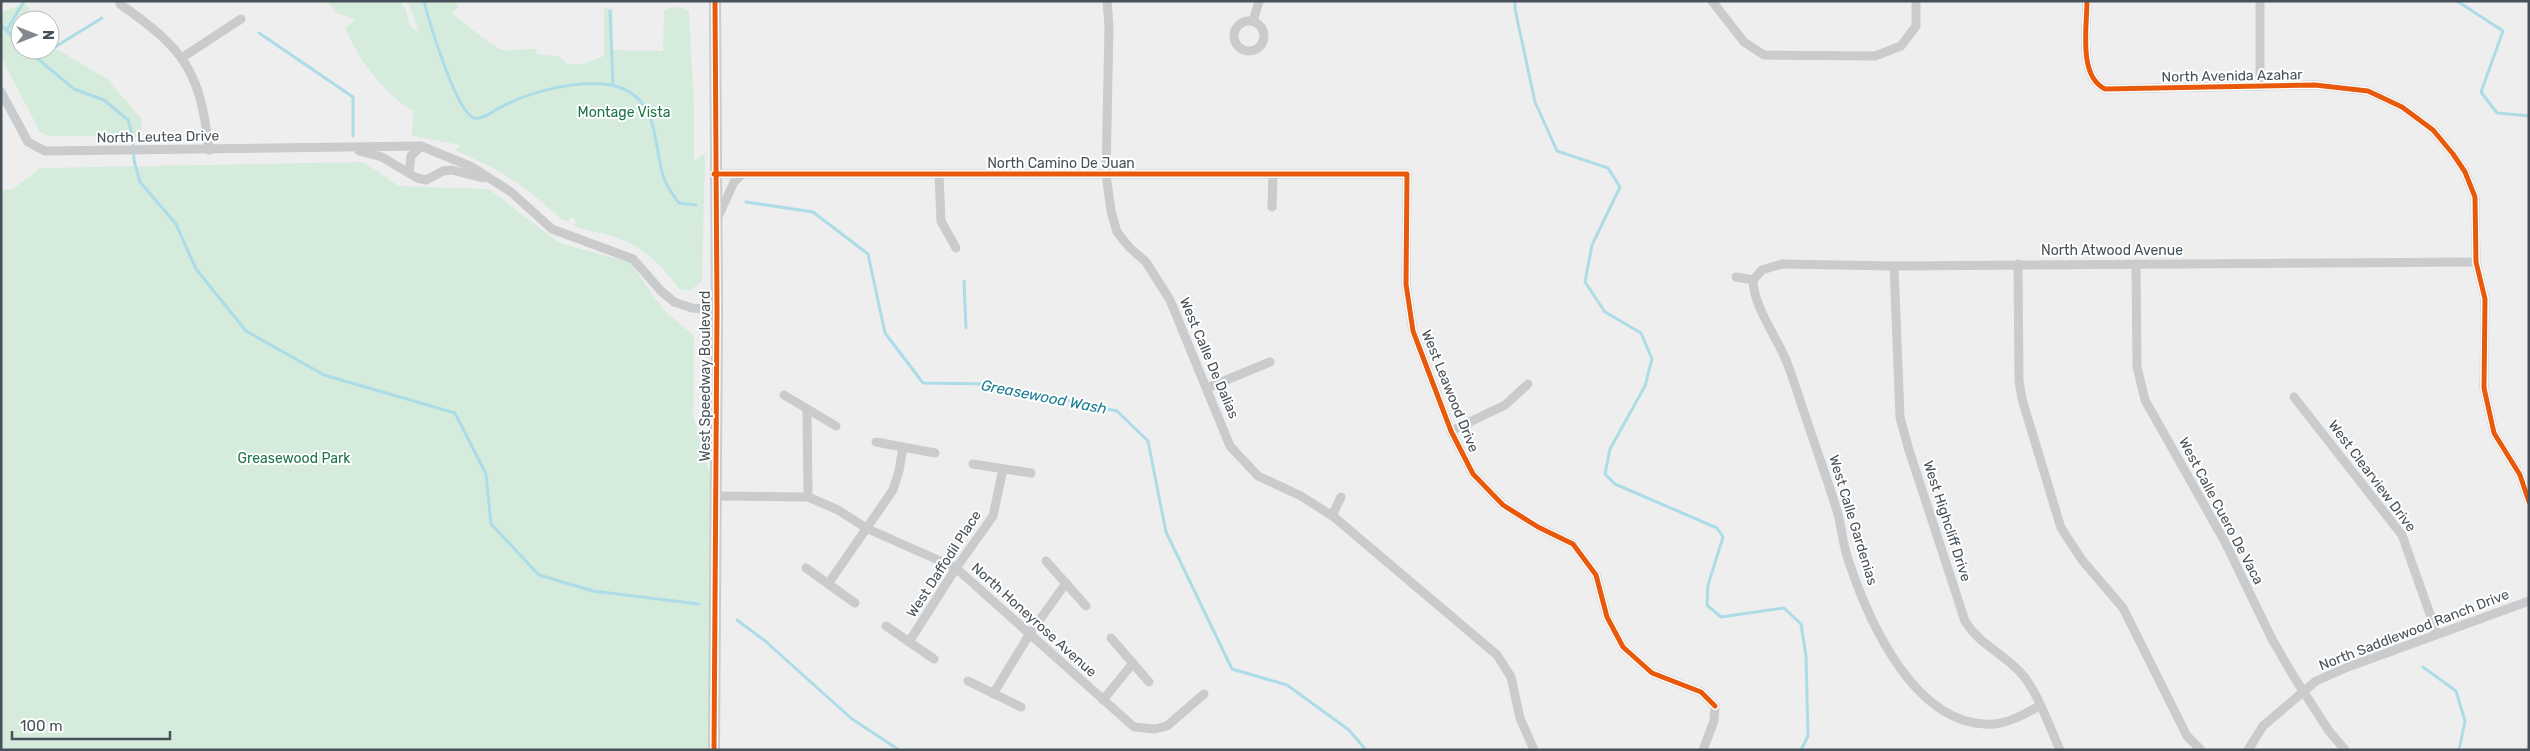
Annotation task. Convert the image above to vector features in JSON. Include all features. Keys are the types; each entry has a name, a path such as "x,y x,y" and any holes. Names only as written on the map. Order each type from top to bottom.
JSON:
{"main road":[{"name":"West Speedway Boulevard","path":"714,750 717,310 714,174 715,1"}],"street":[{"path":"1106,1 1109,26 1106,174"},
{"path":"1253,21 1259,1"},
{"path":"1712,1 1744,42 1764,55 1874,56 1901,46 1911,33 1916,26 1916,1"},
{"name":"North Avenida Azahar","path":"2087,1 2087,59 2090,75 2093,84 2105,89 2315,85 2368,91 2402,107 2433,130 2465,172 2475,197 2476,262"},
{"path":"2260,1 2260,86"},
{"path":"120,4 157,30 183,57 196,84 205,111 209,150"},
{"path":"183,57 241,19"},
{"name":"North Leutea Drive","path":"1,92 28,142 45,151 420,146 472,167 511,192 552,229 633,259 661,291 674,302 692,308 717,310"},
{"path":"409,173 411,156 420,146"},
{"name":"North Leutea Drive","path":"347,148 382,157 416,178 426,180 443,171 462,171 495,182"},
{"name":"North Camino De Juan","path":"714,174 1407,174"},
{"path":"715,224 734,182 742,174"},
{"path":"939,174 941,221 956,248"},
{"name":"West Calle De Dalias","path":"1106,174 1108,196 1117,232 1146,262 1160,283 1207,388 1230,446 1258,476 1301,496 1332,516 1497,655 1511,677 1520,718 1534,750"},
{"name":"West Leawood Drive","path":"1407,174 1406,284 1413,331 1451,431 1473,474 1503,505 1538,527 1573,544 1596,575 1607,617 1623,647 1652,673 1701,692 1719,705 1703,750"},
{"path":"1272,207 1273,175"},
{"path":"2476,262 2485,299 2484,388 2494,433 2520,475 2529,502"},
{"name":"North Atwood Avenue","path":"1753,280 1762,270 1782,264 1894,266 2476,262"},
{"path":"2018,264 2019,381 2022,399 2061,528 2082,560 2124,608 2187,736 2201,750"},
{"name":"West Calle Cuero De Vaca","path":"2136,264 2136,367 2145,400 2225,542 2272,639 2329,730 2345,750"},
{"name":"West Highcliff Drive","path":"1894,266 1900,416 1965,621 1973,634 2020,672 2060,750"},
{"path":"1736,277 1753,280"},
{"name":"West Calle Gardenias","path":"1753,280 1757,301 1786,360 1810,428 1838,513 1846,556 1879,636 1898,667 1928,699 1953,716 1975,723 1994,724 2006,721 2019,717 2039,706"},
{"path":"1207,388 1270,362"},
{"path":"1451,431 1505,405 1528,384"},
{"path":"784,395 836,426"},
{"name":"West Clearview Drive","path":"2294,397 2402,535 2437,634"},
{"path":"808,409 808,497"},
{"path":"876,442 935,453"},
{"path":"828,584 893,490 899,471 903,447"},
{"path":"973,464 1031,474"},
{"name":"West Daffodil Place","path":"909,642 956,568 993,516 1003,469"},
{"name":"North Honeyrose Avenue","path":"716,496 808,497 838,510 866,528 956,568 1029,636 1134,727 1155,729 1167,726 1204,694"},
{"path":"1332,516 1341,497"},
{"path":"1046,561 1086,606"},
{"path":"806,568 855,603"},
{"path":"993,694 1029,636 1066,583"},
{"name":"North Saddlewood Ranch Drive","path":"2248,750 2262,726 2316,681 2348,667 2529,601"},
{"path":"886,626 934,659"},
{"path":"1111,638 1149,682"},
{"path":"1103,700 1133,663"},
{"path":"968,681 1021,707"}],"green space":[{"name":"Montage Vista","path":"327,1 401,1 406,10 410,27 419,32 408,1 455,1 459,7 451,13 491,44 497,46 497,48 502,50 537,49 536,54 558,56 568,64 582,64 604,56 604,8 613,9 612,50 663,51 664,11 676,7 689,11 694,104 694,161 704,154 705,158 702,281 690,291 679,289 658,264 633,245 612,236 574,226 576,221 571,217 569,221 562,220 530,192 499,171 455,150 460,145 412,136 413,111 392,95 366,65 346,31 346,27 354,19 336,13"},
{"path":"26,3 30,10 10,10 10,60 60,60 60,51 107,79 142,119 141,137 50,136 40,132 1,57 1,12"},
{"name":"Greasewood Park","path":"363,162 399,186 489,189 559,243 630,262 662,308 694,336 693,415 716,496 714,750 1,750 1,190 12,190 40,168"}],"waterway":[{"path":"7,30 24,1"},
{"name":"Greasewood Wash","path":"424,1 437,45 452,84 459,100 467,112 474,118 485,116 498,108 532,94 569,85 606,84 622,88 635,96 649,114 662,170 669,190 679,203 696,205"},
{"path":"1515,1 1515,9 1535,102 1557,151 1608,168 1620,187 1592,245 1585,282 1605,312 1641,333 1652,359 1645,386 1610,449 1605,474 1615,484 1717,528 1723,537 1708,585 1707,605 1721,617 1784,608 1801,624 1806,656 1808,736 1801,750"},
{"path":"2457,1 2503,31 2481,92 2497,113 2529,116"},
{"path":"610,11 613,85"},
{"path":"60,44 102,18"},
{"path":"1,25 10,34"},
{"path":"259,33 353,97 353,136"},
{"path":"39,60 74,89 104,100 128,120 133,138 134,160 140,182 176,224 196,269 246,331 324,375 455,413 486,474 491,524 539,575 593,591 699,604"},
{"name":"Greasewood Wash","path":"746,202 813,212 868,254 885,333 923,383 988,384 1117,411 1148,441 1166,532 1232,669 1287,685 1349,730 1366,750"},
{"path":"964,281 966,328"},
{"path":"737,620 764,640 852,719 899,750"},
{"path":"2423,667 2456,691 2465,721 2459,750"}],"cycle path":[{"path":"714,750 717,310 715,1"},
{"path":"2087,1 2087,62 2096,83 2105,89 2315,85 2368,91 2402,107 2433,130 2465,172 2475,197 2476,262 2485,299 2484,388 2494,433 2520,475 2529,502"},
{"path":"714,174 1407,174 1406,284 1413,331 1451,431 1473,474 1503,505 1538,527 1573,544 1596,575 1607,617 1623,647 1652,673 1701,692 1715,706"}]}
